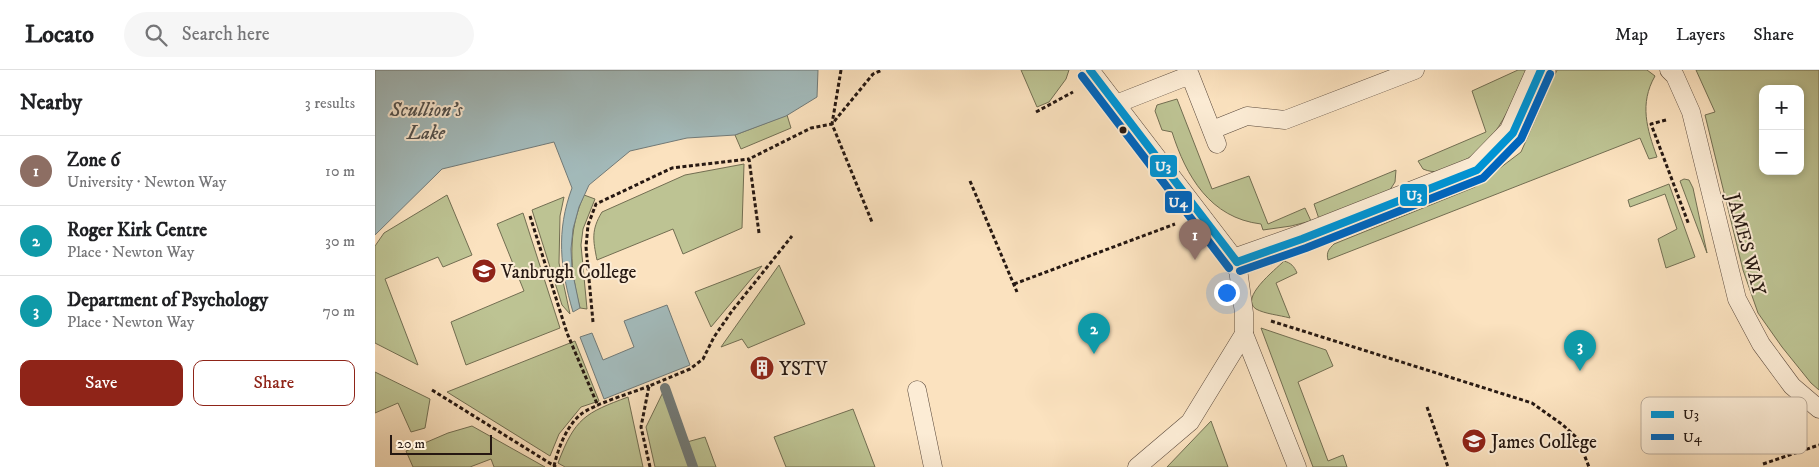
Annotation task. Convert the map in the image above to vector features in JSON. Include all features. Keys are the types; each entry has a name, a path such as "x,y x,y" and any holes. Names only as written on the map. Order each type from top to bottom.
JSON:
{"street":[{"path":"1237,262 1302,239 1477,170 1513,133 1541,70"}],"lane":[{"path":"1116,104 1190,74 1215,137 1247,116 1285,120 1415,70"},
{"name":"JAMES WAY","path":"1669,70 1675,76 1691,112 1737,299 1761,344 1791,386 1804,397"},
{"path":"1093,74 1237,262 1244,313 1244,334 1297,467"},
{"path":"1137,467 1190,422 1244,334"},
{"path":"917,390 933,467"},
{"name":"JAMES WAY","path":"1807,399 1819,409"}],"path":[{"path":"841,70 832,124 872,222"},
{"path":"593,322 586,247 588,225 596,204 672,168 749,159 811,128 832,124 873,74 882,70"},
{"path":"1036,112 1093,74"},
{"path":"1668,120 1651,124 1672,180"},
{"path":"749,159 759,233"},
{"path":"971,181 1017,292"},
{"path":"1014,284 1198,213"},
{"path":"529,216 567,333 598,406"},
{"path":"432,390 555,466 565,434 581,414 690,369 703,359 714,337 732,311 792,236"},
{"path":"1244,313 1532,403 1563,425 1577,440 1589,467"},
{"path":"649,386 641,426 650,467"},
{"path":"1427,408 1448,467"},
{"path":"1807,449 1819,445"},
{"path":"1763,464 1792,454"}],"green space":[{"path":"1021,70 1069,70 1066,79 1049,102 1037,107"},
{"path":"1518,70 1526,70 1507,113 1490,139 1467,159 1453,166 1435,172 1423,169 1418,161 1486,132 1472,91"},
{"path":"1557,70 1647,70 1655,76 1647,97 1646,116 1657,157 1649,159 1640,138 1328,260 1328,251 1334,244 1475,187 1521,152"},
{"path":"1696,70 1819,70 1819,390 1782,347 1758,313 1743,270 1705,115 1715,112"},
{"path":"1177,99 1212,189 1249,176 1268,224 1305,208 1311,221 1263,230 1261,224 1243,220 1214,204 1193,179 1172,132 1162,130 1155,111 1157,105"},
{"path":"787,115 791,128 741,149 735,135"},
{"path":"744,164 742,228 683,254 673,229 597,260 594,235 596,224 602,212 685,175"},
{"path":"1396,170 1395,182 1388,193 1319,219 1314,204"},
{"path":"1684,179 1689,180 1693,188 1707,253 1680,181"},
{"path":"1669,184 1695,257 1666,268 1658,239 1677,229 1665,194 1630,207 1628,200"},
{"path":"447,195 472,255 443,267 438,257 385,279 418,365 375,343 375,246 384,233"},
{"path":"584,195 595,199 583,229 581,245 587,309 580,308 572,265 575,223"},
{"path":"564,197 560,216 559,263 570,314 562,305 532,210"},
{"path":"523,213 560,328 466,365 451,322 524,291 497,224"},
{"path":"1284,261 1292,265 1297,273 1276,283 1290,318 1260,311 1252,304 1252,298 1260,284"},
{"path":"779,265 805,324 748,348 742,339 721,347"},
{"path":"762,266 711,327 695,292"},
{"path":"1261,328 1326,350 1333,366 1298,382 1328,461 1343,455 1347,467 1313,467"},
{"path":"575,341 599,401 581,407 559,434 550,456 447,392"},
{"path":"375,372 430,399 425,428 411,432 398,403 375,413"},
{"path":"665,388 687,442 705,437 716,467 655,467 646,427"},
{"path":"628,397 643,467 565,467 558,463 570,436 583,419 601,408"},
{"path":"853,409 875,467 786,467 774,437"},
{"path":"1211,421 1228,467 1167,467"},
{"path":"472,426 545,467 494,467 491,459 470,467 413,467 406,451 448,433"}],"water":[{"name":"Scullion's Lake","path":"375,70 818,70 817,97 786,116 735,135 687,138 630,151 589,185 579,207 573,229 571,249 572,270 580,308 573,312 565,280 562,250 564,219 572,188 554,142 442,169 375,235"},
{"path":"667,305 690,365 604,399 580,337 592,333 603,360 634,347 624,321"}],"waterway":[{"path":"665,388 693,467"}],"transit line":[{"name":"U3","path":"1090,70 1237,262"},
{"name":"U3","path":"1237,262 1302,239 1477,170 1513,133 1541,70"},
{"name":"U4","path":"1240,271 1306,248 1483,178 1521,139 1550,74"},
{"name":"U4","path":"1082,76 1229,268"}],"place":[{"name":"Zone 6","path":"1195,260"},
{"name":"Vanbrugh College","path":"484,271"},
{"name":"Roger Kirk Centre","path":"1094,354"},
{"name":"YSTV","path":"762,368"},
{"name":"Department of Psychology","path":"1580,371"},
{"name":"James College","path":"1474,441"}]}
